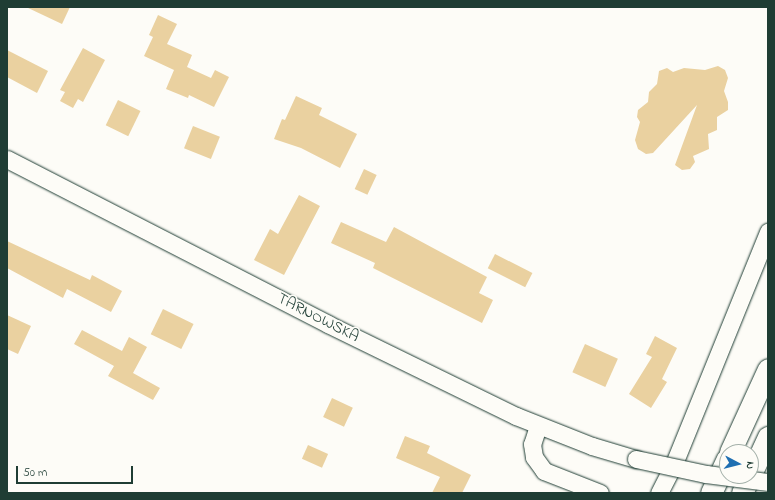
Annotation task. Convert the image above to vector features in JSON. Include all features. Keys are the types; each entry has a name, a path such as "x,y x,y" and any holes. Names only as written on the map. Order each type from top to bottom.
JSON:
{"main road":[{"path":"734,444 768,369"},
{"path":"759,457 768,437"},
{"path":"711,493 719,476"},
{"path":"742,493 746,484"}],"street":[{"name":"TARNOWSKA","path":"7,160 328,324 538,426 636,459 706,474 768,482"},
{"path":"659,493 673,466 768,232"},
{"path":"538,426 532,444 534,457 544,471 591,492"}],"building":[{"path":"26,7 70,7 62,24"},
{"path":"158,15 177,24 167,44 192,55 187,67 211,78 215,70 229,77 214,107 189,95 188,98 166,89 174,70 144,56 153,37 149,35"},
{"path":"83,48 105,60 83,102 78,99 73,108 60,101 65,92 60,90"},
{"path":"7,50 48,71 37,93 7,77"},
{"path":"718,66 725,70 728,78 724,91 728,102 728,110 717,117 717,130 708,134 709,149 693,156 695,162 690,169 682,170 675,165 697,105 653,153 646,154 638,149 635,140 640,122 637,117 638,110 648,102 649,92 657,84 659,71 667,68 673,72 684,68 705,70"},
{"path":"296,96 322,108 319,115 357,134 340,168 301,148 274,139 282,119 285,120"},
{"path":"118,100 140,111 128,136 106,125"},
{"path":"193,126 220,137 211,159 184,148"},
{"path":"364,169 377,175 367,195 355,189"},
{"path":"299,195 320,206 284,275 254,260 270,229 278,234"},
{"path":"341,222 386,242 394,227 487,277 479,293 493,300 482,323 373,268 375,263 331,243"},
{"path":"7,241 90,280 92,275 122,291 111,312 67,289 63,298 7,268"},
{"path":"495,254 532,273 525,287 488,268"},
{"path":"163,309 194,324 181,349 151,334"},
{"path":"7,315 31,326 18,354 7,349"},
{"path":"82,330 122,351 129,337 147,347 133,373 160,388 153,400 108,376 114,366 74,344"},
{"path":"655,336 677,348 662,379 667,382 651,408 629,394 652,357 646,354"},
{"path":"585,344 618,359 605,387 572,372"},
{"path":"332,398 353,408 344,427 323,417"},
{"path":"405,436 430,446 427,453 471,475 462,493 432,493 440,477 396,458"},
{"path":"308,445 328,454 322,468 302,459"}]}
